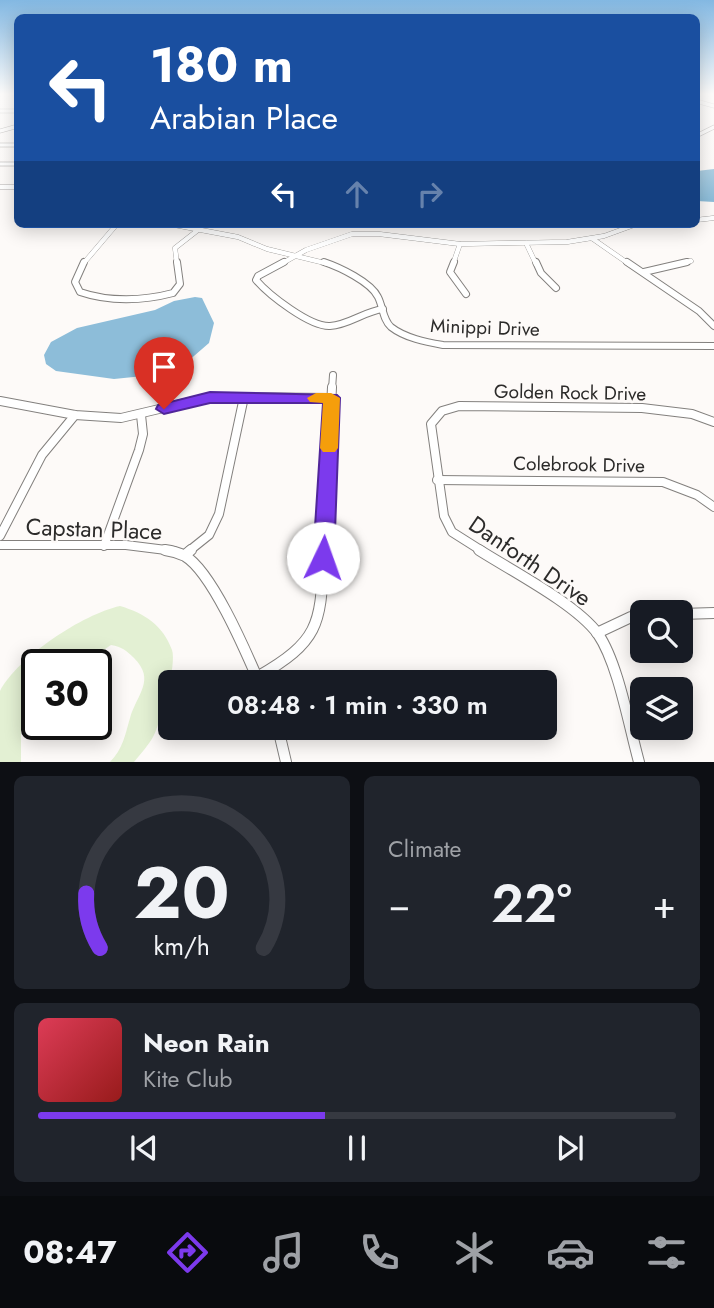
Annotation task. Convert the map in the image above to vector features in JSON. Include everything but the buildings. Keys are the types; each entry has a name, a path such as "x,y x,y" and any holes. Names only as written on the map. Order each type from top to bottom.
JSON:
{"street":[{"path":"113,228 86,258 75,282 80,292 96,297 150,297 173,293 180,284 174,248 198,230"},
{"name":"Minippi Drive","path":"188,228 237,237 267,249 327,263 372,288 378,296 386,321 392,328 424,342 443,345 714,346"},
{"path":"383,309 370,310 334,325 318,325 257,283 258,276 298,255 352,234 379,233 460,244 526,243 593,239 625,228"},
{"path":"593,239 699,311 714,326"},
{"path":"526,243 541,273 556,289"},
{"path":"460,244 450,272 466,294"},
{"path":"644,272 691,261"},
{"path":"273,670 298,653 314,633 321,611 333,375"},
{"path":"244,397 219,514 209,535 185,555 210,587 253,670"},
{"path":"0,401 75,415 121,418 198,399 331,398"},
{"name":"Golden Rock Drive","path":"431,424 436,414 443,409 459,406 642,408 692,414 714,422"},
{"path":"0,536 42,454 75,415"},
{"path":"104,546 141,442 141,415"},
{"name":"Danforth Drive","path":"431,424 444,516 452,532 575,612 597,633 609,655 639,762"},
{"name":"Colebrook Drive","path":"438,480 663,482 677,486 714,506"},
{"name":"Capstan Place","path":"0,545 146,546 185,555"},
{"path":"693,614 714,614"},
{"path":"597,633 630,617"},
{"path":"281,740 286,762"}],"green space":[{"path":"120,606 137,612 158,627 172,650 172,670 158,670 157,728 134,762 110,762 123,742 143,687 144,673 134,658 124,649 111,645 105,649 39,649 71,627"},
{"path":"21,664 21,762 0,762 0,691"}],"water":[{"path":"714,169 714,202 700,201 700,171"},
{"path":"202,298 214,323 209,343 187,362 163,374 114,379 56,371 46,364 44,355 51,342 77,328 155,310 174,301"}],"slow traffic":[{"path":"316,398 331,398 329,448"}],"route":[{"path":"164,409 210,397 331,398 323,558"}]}
